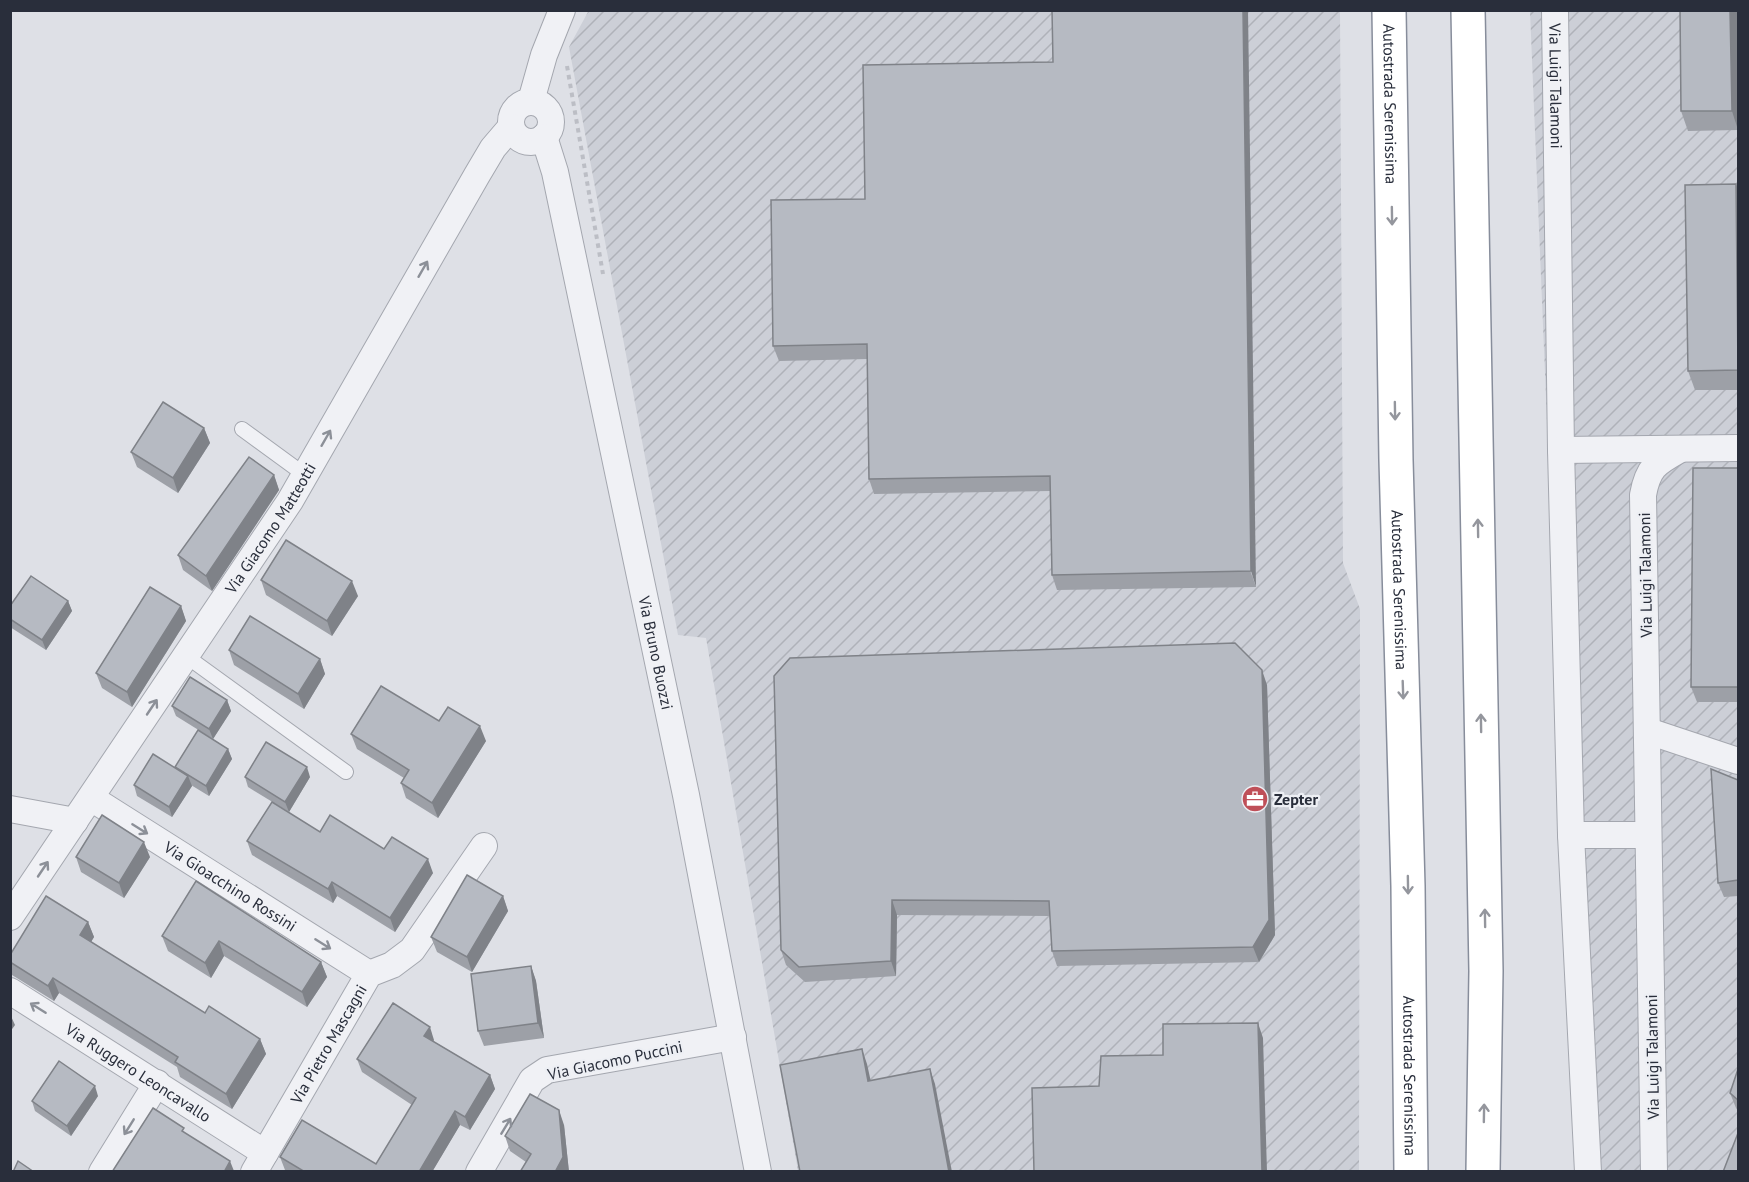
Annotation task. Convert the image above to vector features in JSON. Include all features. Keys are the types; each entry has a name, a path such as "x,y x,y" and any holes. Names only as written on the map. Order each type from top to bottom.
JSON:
{"highway":[{"name":"Autostrada Serenissima","path":"1389,10 1396,448 1408,886 1411,1172"},
{"path":"1468,10 1486,971 1483,1172"}],"street":[{"path":"511,127 516,136 525,141 535,142 544,137 551,126 550,113 540,104 531,101 544,55 562,10"},
{"name":"Via Luigi Talamoni","path":"1555,10 1561,450 1571,836 1588,1172"},
{"name":"Via Giacomo Matteotti","path":"10,917 290,501 477,175 493,148 511,127 511,117 516,108 531,101"},
{"name":"Via Bruno Buozzi","path":"544,137 555,172 686,795 758,1172"},
{"path":"1561,450 1738,448"},
{"name":"Via Luigi Talamoni","path":"1654,1172 1643,495 1646,476 1659,462 1679,450"},
{"path":"1648,731 1738,761"},
{"name":"Via Gioacchino Rossini","path":"91,798 369,974"},
{"path":"10,809 75,821"},
{"path":"1571,836 1648,835"},
{"name":"Via Pietro Mascagni","path":"259,1162 369,974 392,965 412,950 484,846"},
{"name":"Via Ruggero Leoncavallo","path":"10,991 156,1083 259,1162"},
{"name":"Via Giacomo Puccini","path":"479,1172 532,1080 547,1071 733,1037"},
{"path":"102,1172 156,1083"}],"lane":[{"path":"242,429 305,475"},
{"path":"186,656 346,772"}],"shaded area":[{"path":"589,10 1340,11 1343,563 1360,609 1359,1171 798,1171 706,638 678,635 569,47"},
{"path":"1530,11 1738,11 1738,1171 1578,1171"}],"building":[{"path":"1052,10 1243,10 1251,571 1052,575 1050,476 869,479 867,344 773,346 771,200 865,199 863,65 1053,62"},
{"path":"1680,10 1730,10 1732,111 1681,111"},
{"path":"1736,184 1738,370 1688,371 1685,185"},
{"path":"163,402 204,428 173,478 131,452"},
{"path":"249,457 274,475 206,576 178,555"},
{"path":"1693,468 1738,468 1738,687 1691,687"},
{"path":"286,540 352,581 327,621 261,580"},
{"path":"31,576 68,601 42,640 10,619 10,606"},
{"path":"150,587 181,606 127,692 96,673"},
{"path":"250,616 320,659 298,694 229,650"},
{"path":"1235,643 1262,670 1269,920 1253,947 1052,951 1049,901 892,900 891,961 799,967 781,950 774,676 790,658"},
{"path":"190,677 227,700 209,729 172,706"},
{"path":"381,686 439,721 448,707 480,726 432,803 401,783 409,770 351,734"},
{"path":"198,730 228,749 206,786 175,767"},
{"path":"266,742 307,767 285,802 245,777"},
{"path":"153,754 188,776 169,807 134,785"},
{"path":"1711,769 1738,780 1738,880 1718,883"},
{"path":"272,802 320,832 330,815 384,849 392,837 428,859 390,918 332,882 328,889 247,841"},
{"path":"102,815 144,842 119,883 76,857"},
{"path":"467,875 503,896 467,957 431,937"},
{"path":"196,881 321,962 302,992 219,941 205,963 162,936"},
{"path":"46,896 88,922 80,935 205,1013 209,1006 260,1039 226,1094 175,1062 178,1057 53,978 48,986 10,962 10,955"},
{"path":"531,966 538,1023 478,1031 471,974"},
{"path":"393,1003 430,1027 424,1036 490,1075 465,1117 455,1111 419,1172 305,1172 280,1157 302,1120 376,1164 416,1098 357,1059"},
{"path":"1258,1023 1262,1172 1034,1172 1032,1088 1099,1086 1101,1056 1163,1055 1163,1024"},
{"path":"862,1049 868,1081 930,1069 949,1172 800,1172 780,1065"},
{"path":"59,1061 95,1086 67,1126 32,1101"},
{"path":"1738,1069 1738,1100 1730,1093"},
{"path":"530,1094 559,1110 563,1157 555,1172 520,1172 531,1154 505,1136"},
{"path":"153,1108 184,1128 182,1131 230,1161 224,1172 112,1172"},
{"path":"1738,1133 1738,1172 1723,1172"},
{"path":"18,1161 34,1172 13,1172"}],"place":[{"name":"Zepter","path":"1255,799"}]}
